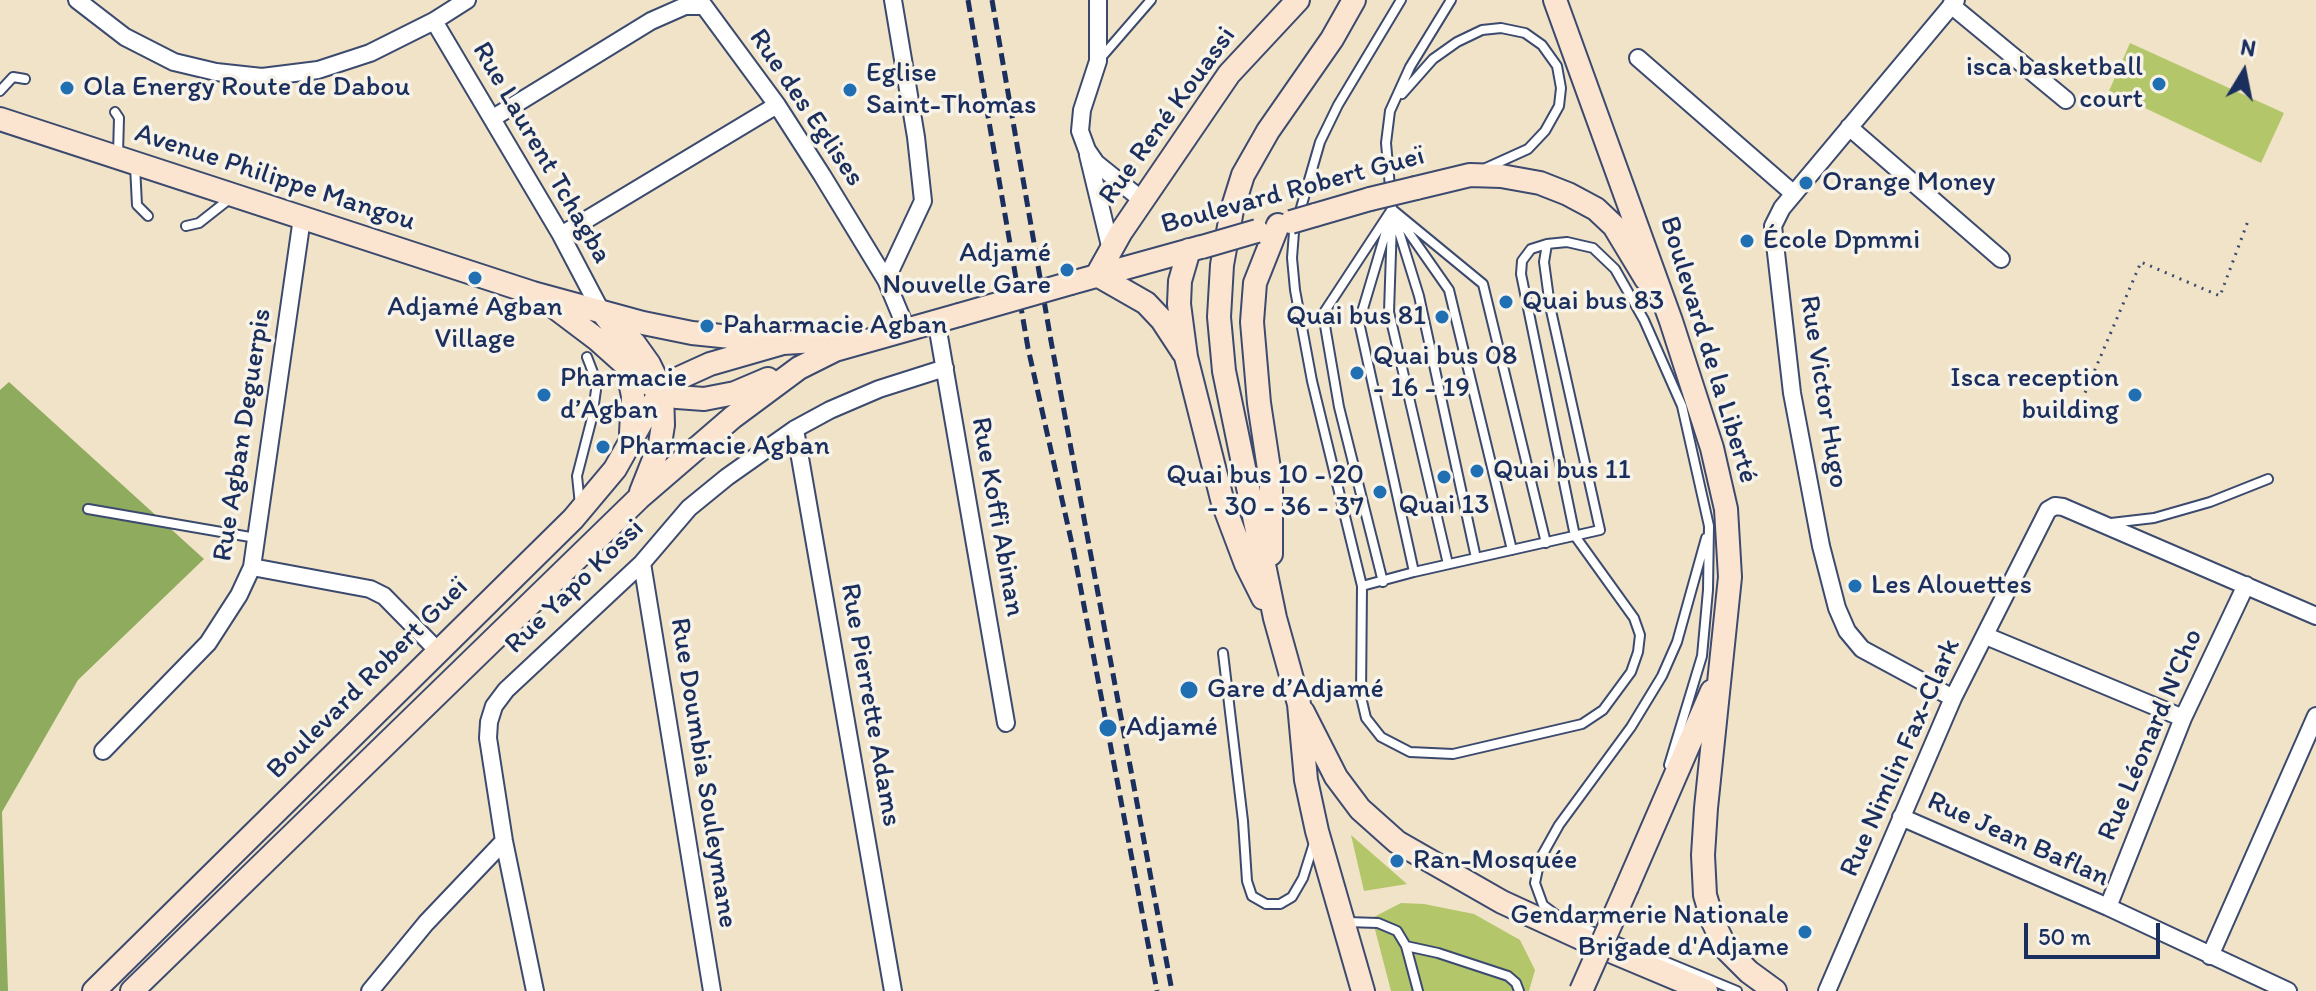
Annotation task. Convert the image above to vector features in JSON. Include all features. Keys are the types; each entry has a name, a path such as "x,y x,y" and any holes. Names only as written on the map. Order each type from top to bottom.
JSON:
{"main road":[{"name":"Rue René Kouassi","path":"1097,275 1142,200 1229,74 1298,0"},
{"path":"1354,0 1332,39 1268,131 1243,175 1232,210 1222,265 1219,317 1224,371 1275,618 1299,704 1306,780 1317,831 1363,991"},
{"name":"Boulevard de la Liberté","path":"1555,0 1671,321 1712,448 1726,509 1730,577 1706,808 1703,855 1705,895 1713,922 1727,950 1749,972 1775,991"},
{"name":"Avenue Philippe Mangou","path":"0,119 533,293 692,333 783,343"},
{"name":"Boulevard Robert Gueï","path":"132,991 639,498 733,417 799,368 835,350 1370,199 1470,175 1501,176 1540,183 1596,209 1614,226 1671,321"},
{"path":"1270,590 1271,482 1259,403 1252,322 1255,283 1275,226"},
{"path":"1196,249 1180,281 1179,304 1186,357 1223,503 1246,564 1275,618"},
{"path":"1097,275 1146,303 1162,320 1186,357"},
{"name":"Avenue Philippe Mangou","path":"533,293 575,321 645,382 662,391"},
{"path":"601,311 614,327 634,343 662,391 677,397 704,399 735,393 799,368"},
{"name":"Boulevard Robert Gueï","path":"94,991 580,510 605,481 662,391 677,379 710,364 783,343 874,337"},
{"path":"626,450 634,424 633,396 627,367"},
{"name":"Boulevard Robert Gueï","path":"639,498 660,444 662,391"},
{"path":"1581,991 1720,671"},
{"path":"1299,704 1336,777 1360,809 1397,842 1502,902 1706,991"}],"street":[{"path":"75,1 125,37 174,62 216,72 262,77 318,70 370,53 434,21 467,0"},
{"path":"1098,0 1098,61 1082,110 1080,131 1111,250"},
{"path":"1953,3 2066,100"},
{"name":"Rue Victor Hugo","path":"1953,3 1776,216 1773,226 1792,393 1821,546 1837,608 1847,631 1862,649 1953,698"},
{"path":"886,280 923,201 916,137 891,4"},
{"name":"Rue des Eglises","path":"493,118 651,21 685,6 704,6 777,105 886,280 906,328"},
{"name":"Rue Laurent Tchagba","path":"434,21 561,235 601,311"},
{"path":"1638,58 1794,194"},
{"path":"561,235 777,105"},
{"path":"1849,127 2001,259"},
{"path":"1087,150 1096,163 1142,200"},
{"name":"Rue Agban Deguerpis","path":"103,751 208,643 239,595 252,567 302,218"},
{"name":"Rue Koffi Abinan","path":"936,319 1006,723"},
{"name":"Rue Yapo Kossi","path":"535,991 504,841 488,738 494,706 506,690 642,563 689,508 727,477 795,429 830,410 879,389 945,368"},
{"name":"Rue Pierrette Adams","path":"795,429 893,991"},
{"name":"Rue Nimlin Fax-Clark","path":"1827,991 1953,698 2048,510 2055,506 2063,507 2316,616"},
{"name":"Rue Doumbia Souleymane","path":"642,563 712,991"},
{"path":"252,567 370,589 384,596 439,652"},
{"name":"Rue Léonard N'Cho","path":"2108,907 2183,718 2246,585"},
{"path":"1986,636 2183,718"},
{"path":"2210,956 2316,716"},
{"name":"Rue Jean Baflan","path":"1901,817 2108,907 2288,991"},
{"path":"370,991 426,923 504,841"}],"lane":[{"path":"1098,61 1151,0"},
{"path":"1401,0 1338,105 1320,142 1294,232 1292,258 1312,381 1362,586 1361,697 1366,718 1381,737 1410,752 1453,754 1582,724 1603,710 1631,672 1640,635 1634,618 1575,536 1521,274 1522,261 1531,249 1567,242 1593,248 1615,269 1644,320 1682,406 1709,526 1708,590 1702,656 1680,735 1634,857 1629,882"},
{"path":"1448,564 1389,312 1392,209 1386,143 1390,111 1410,67 1451,0"},
{"path":"1390,111 1433,59 1457,42 1482,30 1501,28 1525,33 1542,45 1557,66 1561,88 1559,106 1545,131 1528,149 1470,175"},
{"path":"0,91 13,77 25,79"},
{"path":"115,112 119,118 137,205 148,216"},
{"path":"186,226 199,223 233,196"},
{"path":"1383,582 1339,407 1323,314 1392,209"},
{"path":"1392,209 1483,284 1546,543"},
{"path":"1392,209 1449,290 1512,550"},
{"path":"1392,209 1419,296 1476,558"},
{"path":"1392,209 1359,322 1414,572"},
{"path":"1362,586 1600,530 1550,306 1544,262 1547,244"},
{"path":"580,510 577,476 592,418 597,383 587,357"},
{"path":"2103,524 2154,518 2210,502 2268,479"},
{"path":"88,509 256,538"},
{"path":"1709,526 1677,642 1662,676 1631,727 1559,825 1540,859 1535,883 1543,905 1553,915 1737,991"},
{"path":"1223,653 1247,881 1252,896 1266,904 1280,904 1292,897 1303,878 1317,831"},
{"path":"1343,921 1378,923 1397,931 1406,946 1418,991"},
{"path":"1406,946 1508,976 1519,991"}],"path":[{"path":"2082,400 2141,262 2220,296 2248,221"}],"green space":[{"path":"2130,43 2284,113 2261,163 2109,91"},
{"path":"9,382 204,559 78,680 2,812 8,991 0,991 0,390"},
{"path":"1351,835 1407,884 1364,891"},
{"path":"1401,903 1424,904 1474,914 1520,940 1535,970 1529,991 1391,991 1372,918"}],"railway":[{"path":"968,0 1028,348 1074,553 1157,991"},
{"path":"992,0 1051,341 1172,991"}],"place":[{"name":"isca basketball court","path":"2159,84"},
{"name":"Ola Energy Route de Dabou","path":"67,88"},
{"name":"Eglise Saint-Thomas","path":"850,90"},
{"name":"Orange Money","path":"1806,183"},
{"name":"École Dpmmi","path":"1747,241"},
{"name":"Adjamé Nouvelle Gare","path":"1067,270"},
{"name":"Adjamé Agban Village","path":"475,278"},
{"name":"Quai bus 83","path":"1506,302"},
{"name":"Quai bus 81","path":"1442,317"},
{"name":"Paharmacie Agban","path":"707,326"},
{"name":"Quai bus 08 - 16 - 19","path":"1357,373"},
{"name":"Pharmacie d’Agban","path":"544,395"},
{"name":"Isca reception building","path":"2135,395"},
{"name":"Pharmacie Agban","path":"603,447"},
{"name":"Quai bus 11","path":"1477,471"},
{"name":"Quai 13","path":"1444,477"},
{"name":"Quai bus 10 - 20 - 30 - 36 - 37","path":"1380,492"},
{"name":"Les Alouettes","path":"1855,586"},
{"name":"Gare d’Adjamé","path":"1189,690"},
{"name":"Adjamé","path":"1108,728"},
{"name":"Ran-Mosquée","path":"1397,861"},
{"name":"Gendarmerie Nationale Brigade d'Adjame","path":"1805,932"}]}
